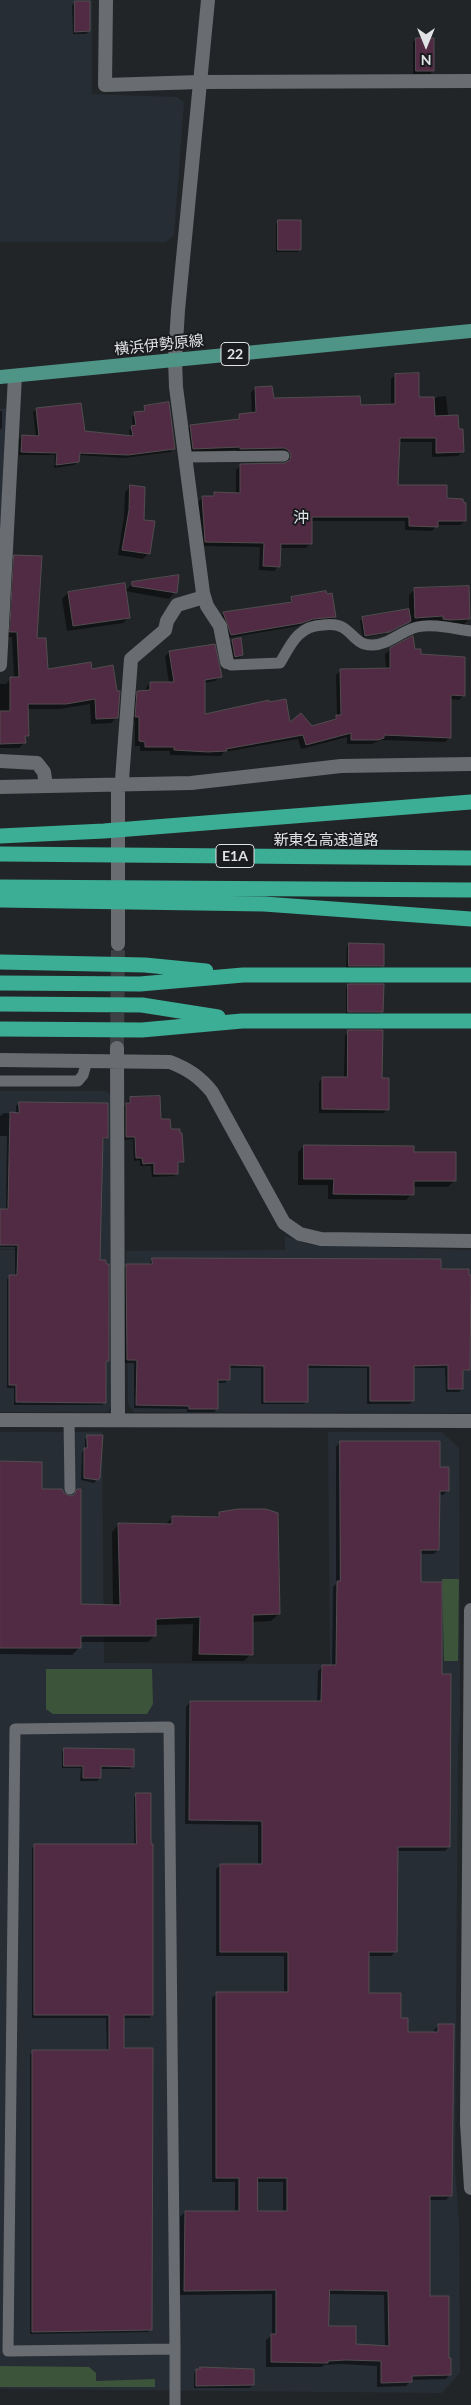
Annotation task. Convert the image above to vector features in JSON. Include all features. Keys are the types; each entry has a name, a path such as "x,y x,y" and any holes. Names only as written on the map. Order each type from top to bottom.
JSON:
{"highway":[{"path":"0,836 104,831 471,802"},
{"name":"新東名高速道路","path":"0,854 471,858"},
{"name":"E1A","path":"0,887 471,890"},
{"path":"0,900 264,904 471,919"},
{"path":"0,962 145,965 243,975"},
{"path":"0,983 140,984 243,975 471,975"},
{"path":"0,1004 142,1005 242,1021"},
{"path":"0,1029 142,1030 242,1021 471,1021"}],"main road":[{"name":"横浜伊勢原線","path":"0,377 471,331"}],"street":[{"path":"106,0 105,85 200,82 471,81"},
{"path":"208,0 178,300 176,387 204,597 207,606 220,626 227,662"},
{"path":"0,665 15,376"},
{"path":"118,944 118,786 122,780 131,659 165,630 172,611 177,605 204,597"},
{"path":"0,761 37,763 44,772 46,786"},
{"path":"0,787 191,783 341,766 471,764"},
{"path":"118,1054 118,1419"},
{"path":"0,1060 87,1061 118,1054 170,1062 184,1067 204,1082 284,1223 300,1234 321,1239 471,1241"},
{"path":"0,1420 471,1421"},
{"path":"471,1610 469,2123 471,2188"}],"lane":[{"path":"185,457 284,456"},
{"path":"227,662 231,665 280,663 292,642 304,628 314,625 334,624 342,627 361,644 371,645 380,644 418,626 471,631"},
{"path":"0,1081 78,1080 83,1075 87,1061"},
{"path":"69,1419 70,1489"},
{"path":"175,2350 8,2351 15,1730 169,1727 175,2350 175,2405"}],"shaded area":[{"path":"0,0 92,0 92,94 177,97 184,102 174,235 166,242 0,242"},
{"path":"8,408 0,566 0,409"},
{"path":"0,1091 106,1091 113,1097 113,1406 106,1412 0,1412 0,1250 37,1249 0,1249"},
{"path":"285,1236 311,1245 471,1250 471,1413 134,1412 128,1404 126,1251 285,1250"},
{"path":"0,1432 102,1432 104,1663 330,1664 328,1432 442,1432 459,1448 460,1713 458,1751 455,2169 459,2221 460,2373 442,2393 0,2389"}],"green space":[{"path":"442,1579 459,1579 458,1661 444,1661"},
{"path":"46,1669 152,1669 153,1704 147,1714 53,1714 46,1709"},
{"path":"0,2366 89,2367 96,2373 96,2381 155,2379 155,2387 0,2387"}],"building":[{"path":"75,1 90,1 90,31 75,32"},
{"path":"416,38 434,38 434,71 416,71"},
{"path":"278,220 301,220 301,250 278,250"},
{"path":"419,373 419,397 434,397 435,416 458,415 459,429 463,429 464,452 436,453 436,438 400,438 398,485 447,485 447,498 463,499 463,502 466,503 466,521 438,521 438,527 409,526 409,517 312,517 312,544 281,544 280,567 263,566 264,543 205,542 202,496 214,496 214,492 240,493 240,464 285,463 290,460 291,455 284,448 193,449 190,425 239,419 239,414 256,412 255,387 272,386 274,398 360,396 361,405 395,404 395,374"},
{"path":"169,402 175,449 128,455 80,453 79,462 56,465 57,453 21,452 22,435 39,436 36,408 81,403 85,431 133,436 131,426 136,425 134,412 145,411 144,406"},
{"path":"130,485 145,487 144,520 155,521 150,554 122,550 129,510"},
{"path":"14,555 42,556 37,638 46,638 48,669 91,662 92,669 113,665 117,691 120,691 118,718 96,719 95,699 66,704 28,704 29,736 25,736 26,743 0,744 0,711 10,711 10,677 19,677 17,632 10,632"},
{"path":"179,575 177,593 132,586 132,582"},
{"path":"125,583 130,618 73,626 68,592"},
{"path":"469,586 470,619 450,620 443,619 443,616 415,618 414,588"},
{"path":"326,591 327,594 332,593 336,617 313,619 302,623 231,635 223,612 292,602 291,597"},
{"path":"409,609 411,621 389,632 365,636 362,617"},
{"path":"413,636 415,649 421,649 421,654 465,657 465,696 451,695 451,738 384,735 384,738 378,740 351,740 351,733 306,745 303,735 226,749 227,751 208,752 174,750 174,747 145,747 145,742 139,741 139,717 135,717 137,691 150,690 150,682 174,682 169,651 215,644 222,677 205,680 205,714 269,700 269,702 286,699 290,722 301,713 312,726 336,719 336,715 341,715 340,669 390,668 390,648"},
{"path":"241,638 243,655 235,657 232,640"},
{"path":"349,943 384,944 384,966 349,966"},
{"path":"348,984 384,984 383,1012 348,1012"},
{"path":"348,1030 383,1030 382,1078 389,1078 389,1110 322,1109 322,1077 347,1077"},
{"path":"160,1096 161,1119 170,1119 171,1129 180,1129 180,1133 182,1133 184,1162 178,1162 178,1174 154,1174 154,1163 143,1164 142,1158 136,1158 135,1137 126,1137 126,1103 130,1103 130,1097"},
{"path":"19,1102 108,1103 108,1138 103,1138 100,1260 106,1260 106,1264 109,1264 109,1361 106,1361 106,1403 16,1402 16,1385 9,1385 9,1275 17,1275 18,1245 0,1245 0,1209 8,1209 10,1112 19,1113"},
{"path":"304,1145 414,1146 414,1152 456,1152 456,1181 414,1181 414,1195 333,1194 334,1179 304,1179"},
{"path":"152,1258 441,1259 441,1269 469,1269 469,1275 471,1275 470,1370 463,1370 463,1389 448,1389 448,1365 414,1366 414,1401 370,1401 370,1366 308,1365 308,1402 264,1402 264,1366 230,1365 230,1380 218,1380 218,1409 189,1409 189,1406 136,1405 137,1360 127,1360 126,1264 152,1264"},
{"path":"87,1435 103,1435 100,1478 98,1480 84,1478 84,1448 87,1448"},
{"path":"340,1441 440,1441 440,1467 449,1467 449,1491 440,1491 439,1550 421,1550 421,1582 442,1582 442,1674 451,1674 450,1847 398,1847 397,1952 369,1952 369,1993 401,1993 401,2018 408,2018 408,2032 438,2032 438,2024 454,2024 452,2196 430,2196 430,2296 449,2296 449,2358 451,2358 451,2375 412,2376 412,2382 381,2383 381,2361 346,2360 328,2361 328,2363 271,2362 271,2334 276,2334 276,2290 184,2291 185,2211 239,2211 239,2178 216,2178 216,1992 288,1992 288,1952 220,1952 220,1864 262,1864 262,1821 189,1820 190,1701 321,1701 322,1665 336,1665 337,1581 340,1581","holes":["258,2178 287,2178 287,2211 258,2211","330,2290 388,2291 389,2346 356,2344 356,2326 329,2326"]},
{"path":"0,1461 42,1462 42,1489 62,1489 64,1493 70,1496 74,1495 77,1489 81,1489 81,1604 120,1605 118,1523 172,1524 172,1516 219,1517 219,1512 238,1509 266,1509 278,1513 280,1614 253,1615 253,1655 199,1654 200,1617 156,1619 156,1636 81,1636 81,1648 0,1648"},
{"path":"64,1748 134,1749 134,1767 101,1766 101,1778 83,1778 83,1766 64,1766"},
{"path":"136,1793 151,1793 151,1844 153,1844 153,2015 124,2015 124,2048 153,2048 152,2330 32,2332 32,2050 109,2050 109,2015 34,2015 34,1844 136,1844"},
{"path":"200,2367 254,2369 254,2385 196,2386 196,2369 200,2369"}],"tunnel":[{"path":"117,1048 118,944"}],"district":[{"name":"沖","path":"301,518"}]}
